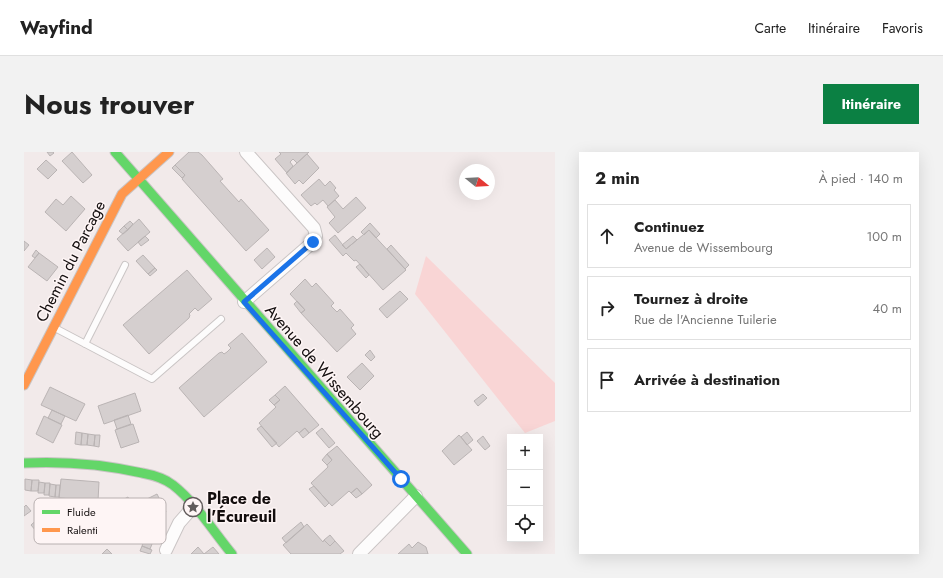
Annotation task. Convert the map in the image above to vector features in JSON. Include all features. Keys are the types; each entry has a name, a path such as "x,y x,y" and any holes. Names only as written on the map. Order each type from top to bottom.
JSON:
{"main road":[{"name":"Avenue de Wissembourg","path":"115,152 139,178 244,302 467,554"},
{"name":"Chemin du Parcage","path":"26,376 53,328 122,194 169,152"},
{"path":"24,463 89,463 121,467 156,476 173,485 232,554"}],"street":[{"path":"244,302 313,242 316,236 314,228 246,152"},
{"path":"359,554 416,496"},
{"path":"166,550 178,523 193,507"}],"lane":[{"path":"85,344 125,265"},
{"path":"53,328 152,379 221,319"}],"shaded area":[{"path":"426,256 555,383 555,421 525,433 415,294"}],"building":[{"path":"47,152 53,152 54,153 50,156"},
{"path":"72,152 92,175 83,183 62,161"},
{"path":"189,152 198,152 202,155 223,179 220,181 239,202 241,199 269,230 246,251 182,179 185,175 175,165"},
{"path":"279,152 309,152 297,163 293,159 290,162 293,166 287,173 275,159 281,154"},
{"path":"307,154 319,168 303,184 299,180 295,184 286,173"},
{"path":"46,160 57,170 48,179 37,169"},
{"path":"175,165 185,175 182,178 172,168"},
{"path":"319,179 325,186 330,181 336,188 334,190 339,196 328,206 323,200 317,205 315,203 311,206 301,195"},
{"path":"71,196 85,209 66,231 45,212 56,199 63,205"},
{"path":"356,197 366,208 338,233 329,223 335,217 327,207 335,200 343,209"},
{"path":"139,219 150,232 128,251 117,239"},
{"path":"130,221 133,224 128,230 124,226"},
{"path":"370,223 380,234 376,238 369,230 364,235 361,232"},
{"path":"124,226 128,230 123,234 119,231"},
{"path":"369,230 406,270 383,290 356,260 354,261 346,253 343,256 329,240 335,235 346,249"},
{"path":"145,236 149,240 141,246 138,242"},
{"path":"353,236 357,240 346,249 342,245"},
{"path":"24,241 29,245 24,251"},
{"path":"391,245 409,265 405,269 387,249"},
{"path":"267,248 275,257 262,269 254,260"},
{"path":"36,250 39,253 35,258 32,256"},
{"path":"39,253 58,267 47,281 28,267"},
{"path":"143,255 155,268 148,274 136,261"},
{"path":"360,264 369,275 366,278 356,267"},
{"path":"155,268 157,270 150,276 148,274"},
{"path":"187,270 212,299 198,311 195,308 189,314 189,318 149,354 123,325"},
{"path":"305,279 312,287 316,283 334,303 331,306 337,312 340,309 354,325 351,328 356,334 337,352 301,313 305,310 290,294"},
{"path":"400,291 408,299 387,318 379,309"},
{"path":"297,301 305,310 301,313 294,304"},
{"path":"242,333 267,362 204,417 179,388 219,353 222,352 224,354 227,352 231,348 228,345"},
{"path":"370,350 375,357 371,361 365,355"},
{"path":"362,363 374,376 360,390 347,377"},
{"path":"285,386 319,425 309,433 305,428 299,433 297,431 279,447 259,423 276,407 274,405 280,400 275,395"},
{"path":"50,387 85,404 76,421 41,405"},
{"path":"135,393 141,411 104,424 98,406"},
{"path":"483,394 487,398 478,406 474,401"},
{"path":"275,395 280,400 274,405 269,400"},
{"path":"52,410 65,416 61,424 48,418"},
{"path":"128,415 131,424 117,429 114,420"},
{"path":"44,416 62,425 53,443 36,434"},
{"path":"133,424 139,442 121,448 115,430"},
{"path":"261,426 277,443 272,447 257,429"},
{"path":"305,428 309,433 303,438 299,433"},
{"path":"322,428 335,443 329,448 316,433"},
{"path":"76,432 82,433 81,445 75,444"},
{"path":"467,432 473,440 467,445 461,437"},
{"path":"82,433 88,434 87,445 81,445"},
{"path":"88,434 95,435 94,446 87,445"},
{"path":"95,435 100,435 99,447 94,446"},
{"path":"459,435 472,450 454,465 442,451"},
{"path":"483,436 490,446 485,450 477,441"},
{"path":"337,446 372,485 362,494 357,488 351,493 349,491 332,506 311,483 328,467 327,465 332,460 327,454"},
{"path":"327,454 332,460 327,465 322,460"},
{"path":"25,479 32,480 31,491 25,490"},
{"path":"61,479 99,482 98,498 59,498"},
{"path":"32,480 39,480 38,491 31,491"},
{"path":"39,482 45,483 44,493 38,493"},
{"path":"45,483 50,483 49,495 44,495"},
{"path":"50,484 56,485 55,497 49,496"},
{"path":"56,485 60,485 59,497 55,497"},
{"path":"314,486 329,503 325,507 309,489"},
{"path":"357,488 362,494 356,498 351,493"},
{"path":"157,494 159,498 149,498"},
{"path":"26,505 31,511 24,516 24,507"},
{"path":"301,522 304,527 286,543 282,538"},
{"path":"307,524 323,542 324,540 330,546 335,541 344,551 340,554 291,554 283,545"},
{"path":"330,535 335,541 330,546 324,540"},
{"path":"418,542 426,547 428,554 398,554 409,544 412,548"},
{"path":"143,544 152,544 150,549 142,546"},
{"path":"142,546 152,550 150,554 140,551"},
{"path":"198,547 204,554 191,554"},
{"path":"213,547 219,554 204,554"},
{"path":"107,549 112,554 102,554"}],"traffic: fast":[{"path":"115,152 467,554"},
{"path":"24,463 54,462 98,465 146,474 162,479 173,485 189,500 232,554"}],"traffic: slow":[{"path":"24,385 122,194 169,152"}],"place":[{"name":"Place de l'Écureuil","path":"193,507"}],"route":[{"path":"313,242 244,302 401,479"}]}
